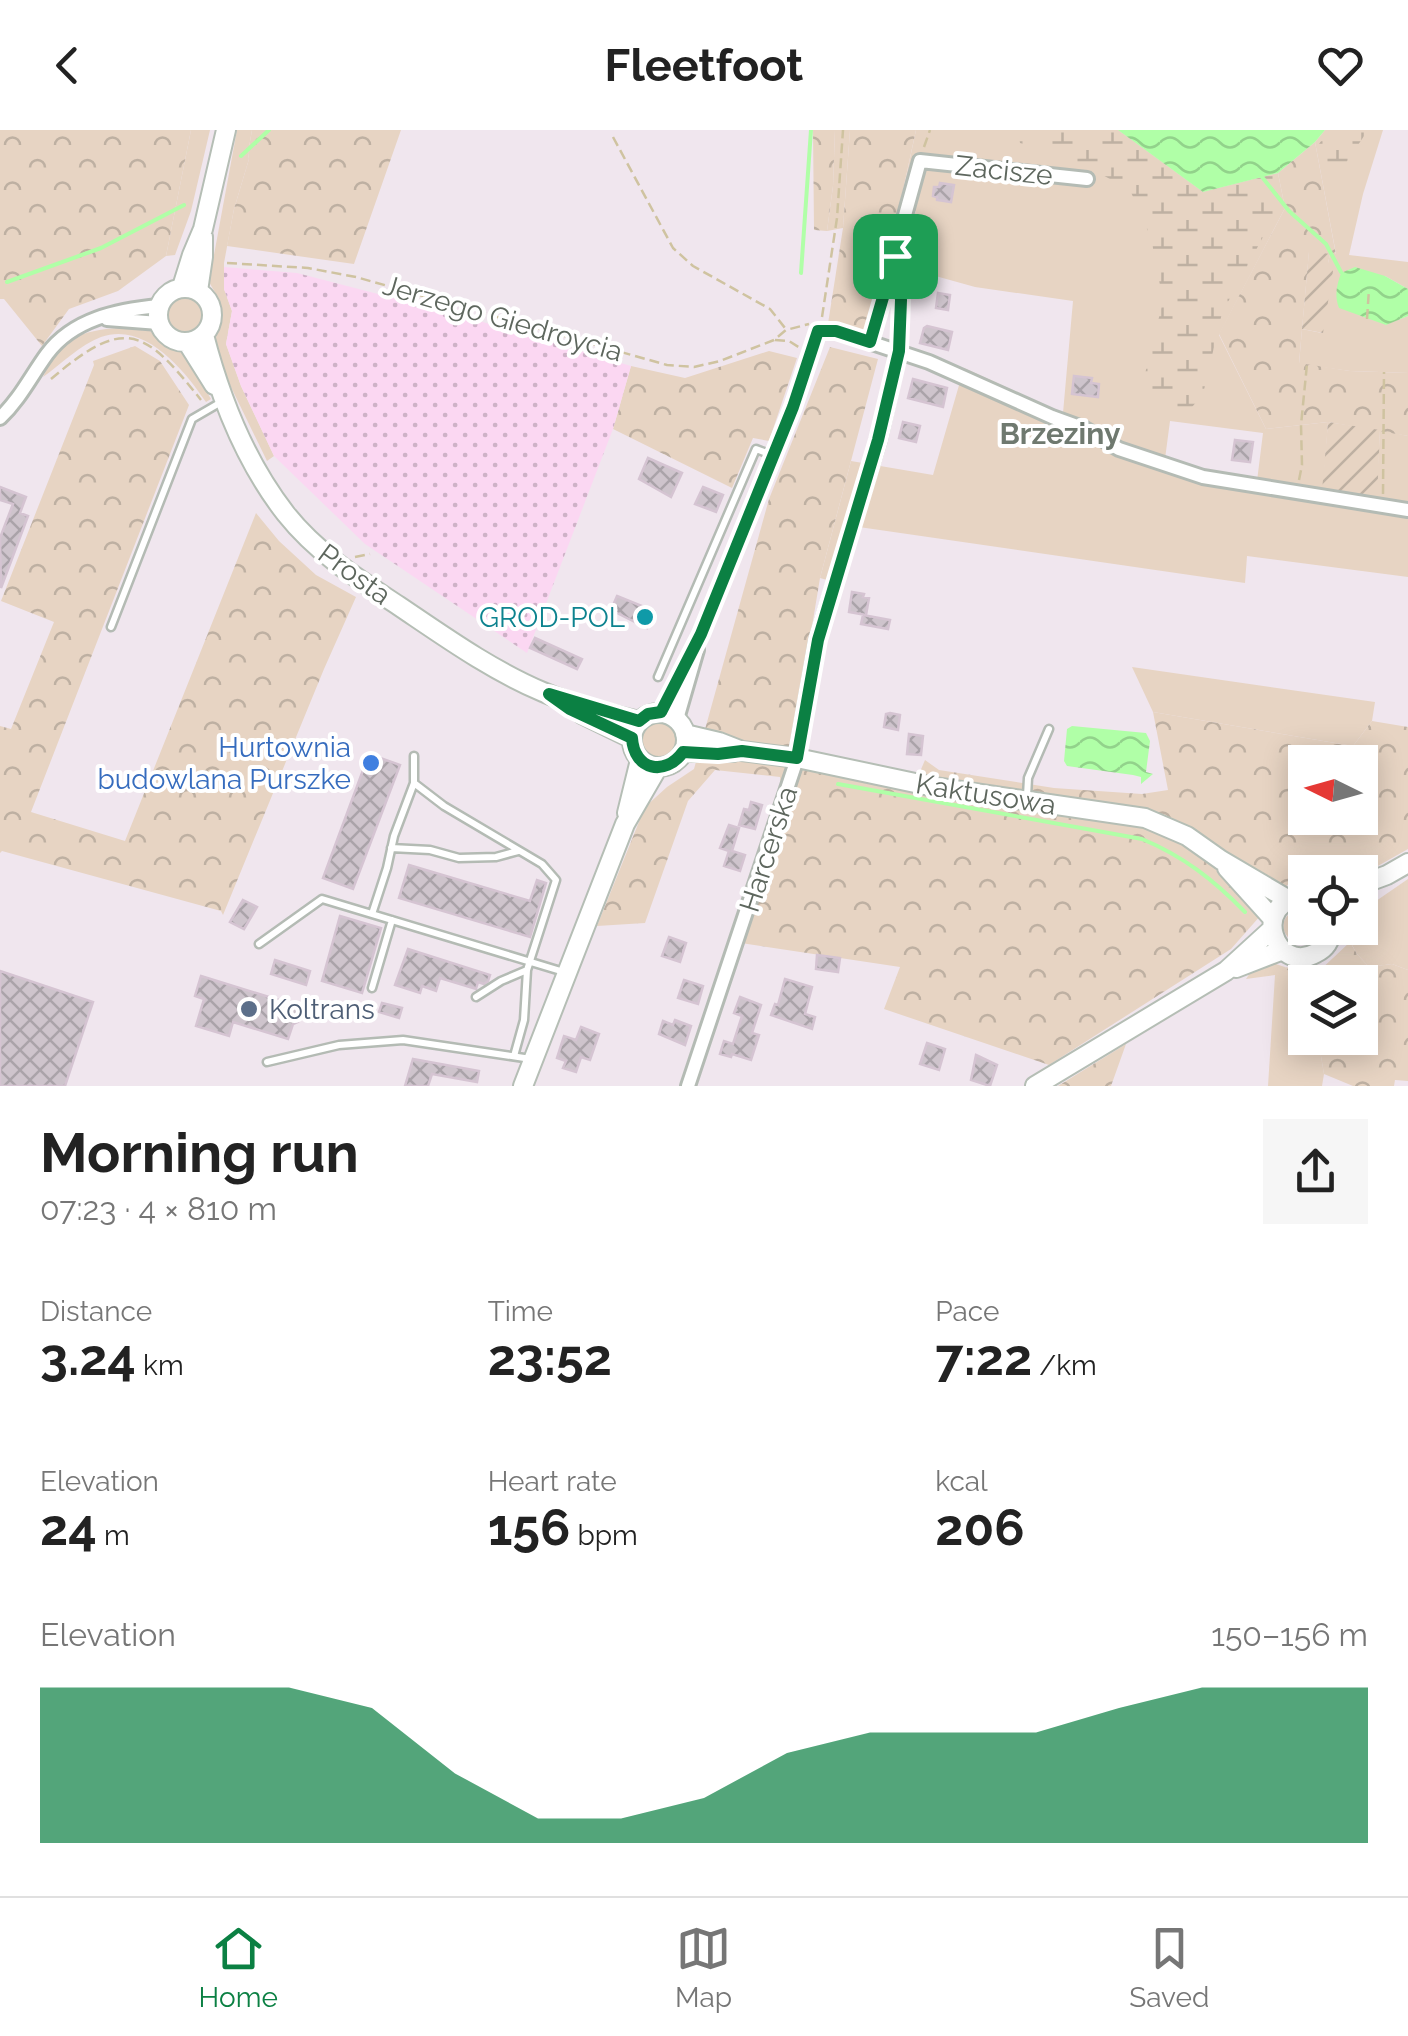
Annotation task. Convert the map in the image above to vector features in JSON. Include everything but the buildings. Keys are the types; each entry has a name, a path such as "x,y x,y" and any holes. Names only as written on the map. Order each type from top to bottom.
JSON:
{"main road":[{"path":"190,289 226,130"},
{"path":"190,289 206,297 212,309 211,323 196,338 170,338 159,315 166,295 190,289"},
{"name":"Prosta","path":"196,338 217,400 268,488 317,548 516,680 635,730"},
{"path":"648,714 677,730 671,764 649,764 632,748 635,730 648,714"},
{"name":"Kaktusowa","path":"677,730 742,751 797,758 934,787 1145,818 1187,836 1221,860 1288,894"},
{"path":"523,1086 523,1057 565,973 649,764"},
{"name":"Kaktusowa","path":"1221,860 1273,924 1276,941 1283,950"},
{"path":"1378,878 1408,863"},
{"path":"1378,883 1387,875"},
{"path":"1226,971 1273,924 1279,908 1288,903"},
{"path":"1035,1086 1226,971 1283,950 1300,957 1313,955 1325,945"}],"street":[{"name":"Zacisze","path":"920,161 1087,180"},
{"name":"Harcerska","path":"870,342 920,161"},
{"name":"Harcerska","path":"688,1086 797,758 818,640 878,440 899,351 901,300 895,256"},
{"path":"0,418 56,344 77,328 125,309 159,315"},
{"path":"677,730 701,634 774,456 819,327 899,351 1084,429 1120,449 1203,476 1408,510"}],"lane":[{"path":"111,627 192,418 217,400"},
{"path":"658,677 756,449 774,456"},
{"path":"1027,802 1028,778 1049,729"},
{"path":"372,914 414,784 414,756"},
{"path":"268,1062 340,1045 404,1040 523,1057 527,970 556,880 542,864 414,784"},
{"path":"391,848 430,850 460,858 496,857 520,851"},
{"path":"259,944 322,899 565,973"},
{"path":"372,988 392,920"},
{"path":"476,997 527,970"}],"path":[{"path":"819,327 838,218 843,130"},
{"path":"920,161 930,130"},
{"path":"613,137 673,248 693,266 770,309 786,330"},
{"name":"Jerzego Giedroycia","path":"227,263 308,268 356,277 676,367 704,366 774,340 786,330 819,327"},
{"path":"1366,318 1369,289"},
{"path":"51,379 95,346 110,339 127,338 144,343 217,400"},
{"path":"774,340 795,343 811,356"},
{"path":"1296,491 1302,464 1307,364"},
{"path":"1383,505 1384,372"}],"green space":[{"path":"0,130 191,130 166,256 118,291 69,309 42,346 0,299"},
{"path":"191,130 210,130 191,211 175,255 166,256"},
{"path":"237,130 252,130 249,159 224,263 224,289 232,311 226,344 274,456 267,461 230,385 215,342 220,301 209,282"},
{"path":"252,130 401,130 354,264 227,246 249,159"},
{"path":"813,130 835,130 827,231 814,230"},
{"path":"835,130 850,130 843,228 827,231 833,186"},
{"path":"850,130 916,130 887,264 865,334 827,330 843,228"},
{"path":"916,130 1118,130 1203,192 1278,173 1285,208 1219,335 1266,429 1328,422 1323,491 1376,500 1380,430 1408,436 1408,577 1247,556 1245,583 852,526 834,582 820,578 851,461 933,475 964,368 1063,413 1073,301 975,287 896,265 895,256 916,211 898,215","holes":["1170,421 1263,433 1257,481 1202,472 1165,459"]},
{"path":"1018,130 1118,130 1203,192 1274,174 1278,183 1277,211 1222,313 1203,394 1187,413 1142,386 1163,301 1151,238 1130,190 1088,167 1020,143"},
{"path":"1325,130 1383,130 1349,255 1408,262 1408,289 1385,276 1385,325 1408,316 1408,373 1299,364 1302,329 1322,333 1328,263 1330,254 1336,254 1315,142"},
{"path":"1329,130 1368,130 1334,181 1319,144"},
{"path":"1315,142 1336,255 1309,252 1299,363 1350,371 1408,373 1408,436 1328,422 1266,429 1219,334 1285,208 1278,173"},
{"path":"1309,251 1330,254 1328,263 1333,271 1323,333 1302,329"},
{"path":"185,295 198,301 204,314 198,327 185,333 172,327 166,314 172,301"},
{"path":"94,331 150,331 184,354 211,399 206,402 162,352 133,336 101,337 43,377 57,354 73,339"},
{"path":"135,346 160,361 189,405 31,812 125,841 256,513 316,575 356,597 223,915 221,911 0,853 0,726 11,729 54,622 1,601 93,361"},
{"path":"830,347 878,359 820,578 790,760 919,774 925,760 939,770 1054,788 1142,794 1168,790 1153,712 1347,745 1288,745 1288,835 1378,835 1378,745 1354,745 1372,721 1408,727 1408,849 1378,866 1378,855 1288,855 1288,884 1231,949 1049,1065 884,1009 900,967 741,943 783,811 780,777 715,770 688,801 645,923 597,926 645,807 694,769 769,499"},
{"path":"769,351 797,358 769,441 753,438 732,488 613,429 631,366 685,378"},
{"path":"1328,422 1380,430 1377,500 1322,491"},
{"path":"1132,667 1375,702 1372,721 1354,745 1153,712"},
{"path":"659,720 673,725 678,739 673,753 659,758 645,753 640,739 645,725"},
{"path":"1408,879 1408,970 1392,964 1367,965 1352,945 1378,945 1378,900"},
{"path":"1352,945 1367,965 1326,965"},
{"path":"1273,963 1288,971 1288,1055 1321,1055 1322,1086 1268,1086 1275,975 1246,979 1250,973"},
{"path":"1392,964 1408,970 1408,1081 1395,1080 1394,1086 1353,1086 1324,1074 1321,1055 1378,1055 1378,966"},
{"path":"1126,1044 1111,1086 1058,1086"}],"sand":[{"path":"224,267 297,273 631,366 613,429 527,653 365,544 274,456 226,344 232,311 224,289"}],"water":[{"path":"1118,130 1325,130 1278,173 1203,192"},
{"path":"1355,267 1385,276 1408,289 1408,316 1386,325 1339,308 1336,294 1341,273"},
{"path":"1072,726 1146,733 1150,741 1146,772 1153,774 1141,784 1141,777 1133,775 1067,766 1067,729"}],"waterway":[{"path":"241,156 269,130"},
{"path":"801,273 811,130"},
{"path":"1262,177 1289,211 1326,244 1341,272"},
{"path":"7,282 101,248 184,205"},
{"path":"838,784 1142,839 1197,870 1245,912"}],"place":[{"name":"GROD-POL","path":"645,617"},
{"name":"Hurtownia budowlana Purszke","path":"371,763"},
{"name":"Koltrans","path":"249,1009"}],"district":[{"name":"Brzeziny","path":"1060,434"}],"route":[{"path":"895,256 901,300 899,351 878,440 812,662 797,758 742,751 683,752 671,764 648,765 634,752 632,738 570,709 549,694 639,721 648,714 661,712 701,634 793,407 818,331 836,331 870,342 895,256"}]}
